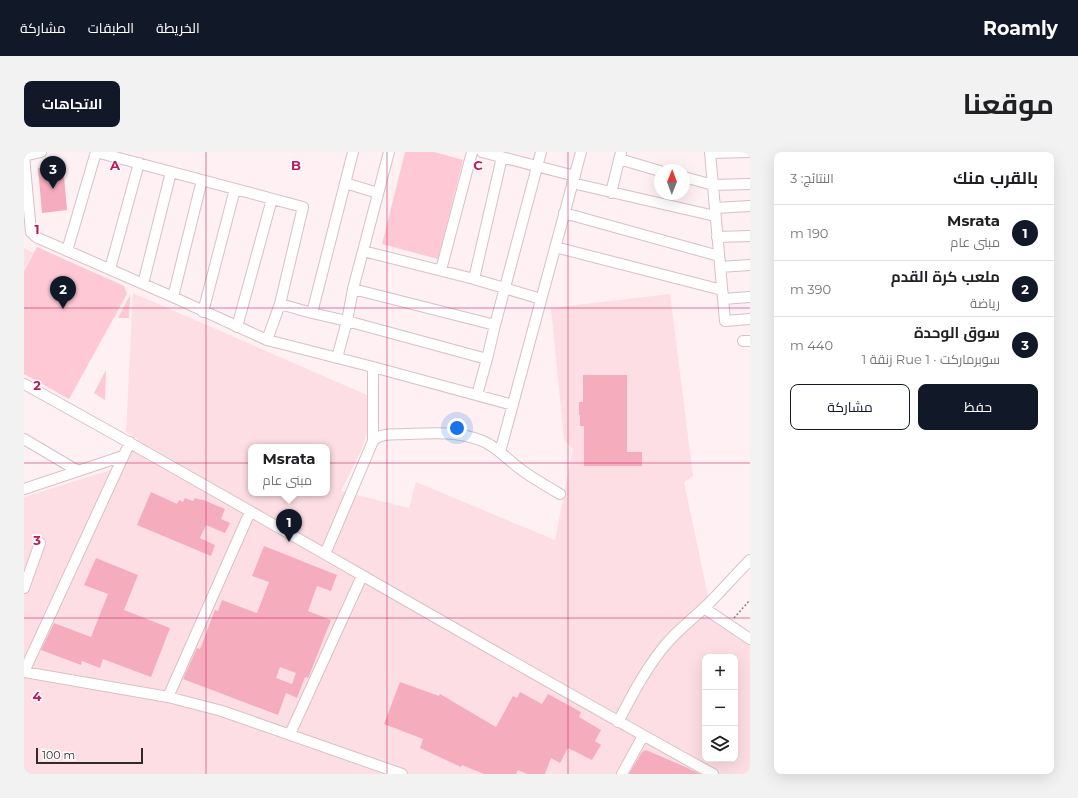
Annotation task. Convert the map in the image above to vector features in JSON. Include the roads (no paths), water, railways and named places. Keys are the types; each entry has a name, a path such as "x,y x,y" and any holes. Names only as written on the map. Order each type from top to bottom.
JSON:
{"street":[{"path":"41,152 24,156 32,232 38,238 267,340 513,405"},
{"path":"67,251 96,152 303,207 280,304 267,340"},
{"path":"312,313 353,152"},
{"path":"337,358 347,321 353,289 389,152"},
{"path":"441,270 472,152"},
{"path":"482,152 538,166 611,193 715,212 750,206"},
{"path":"477,395 541,152"},
{"path":"500,452 581,152"},
{"path":"750,152 710,153 725,321 750,319"},
{"path":"611,193 620,156 654,169"},
{"path":"474,279 502,157"},
{"path":"110,270 139,163"},
{"path":"143,284 171,172"},
{"path":"690,179 713,185 750,184"},
{"path":"173,297 202,180"},
{"path":"345,183 378,193"},
{"path":"203,312 236,189"},
{"path":"237,327 272,199"},
{"path":"564,213 719,256"},
{"path":"717,237 750,236"},
{"path":"555,247 722,295 750,297"},
{"path":"363,251 441,270 541,299"},
{"path":"720,267 750,264"},
{"path":"353,289 495,325"},
{"path":"280,304 487,359"},
{"path":"326,554 373,441 373,367"},
{"path":"24,384 130,442 618,722 713,774"},
{"path":"373,441 380,436 394,434 437,433 465,435 487,443 525,472 560,494"},
{"path":"24,440 78,471"},
{"path":"130,442 24,672 168,697 222,711 402,774"},
{"path":"24,489 123,456"},
{"path":"168,697 250,512"},
{"path":"24,588 40,543"},
{"path":"618,722 640,680 662,648 676,632 704,608 750,560"},
{"path":"290,734 362,576"},
{"path":"704,608 750,639"},
{"path":"622,774 643,736"}],"place":[{"name":"سوق الوحدة","path":"53,189"},
{"name":"ملعب كرة القدم","path":"63,309"},
{"name":"Msrata","path":"289,542"}]}
